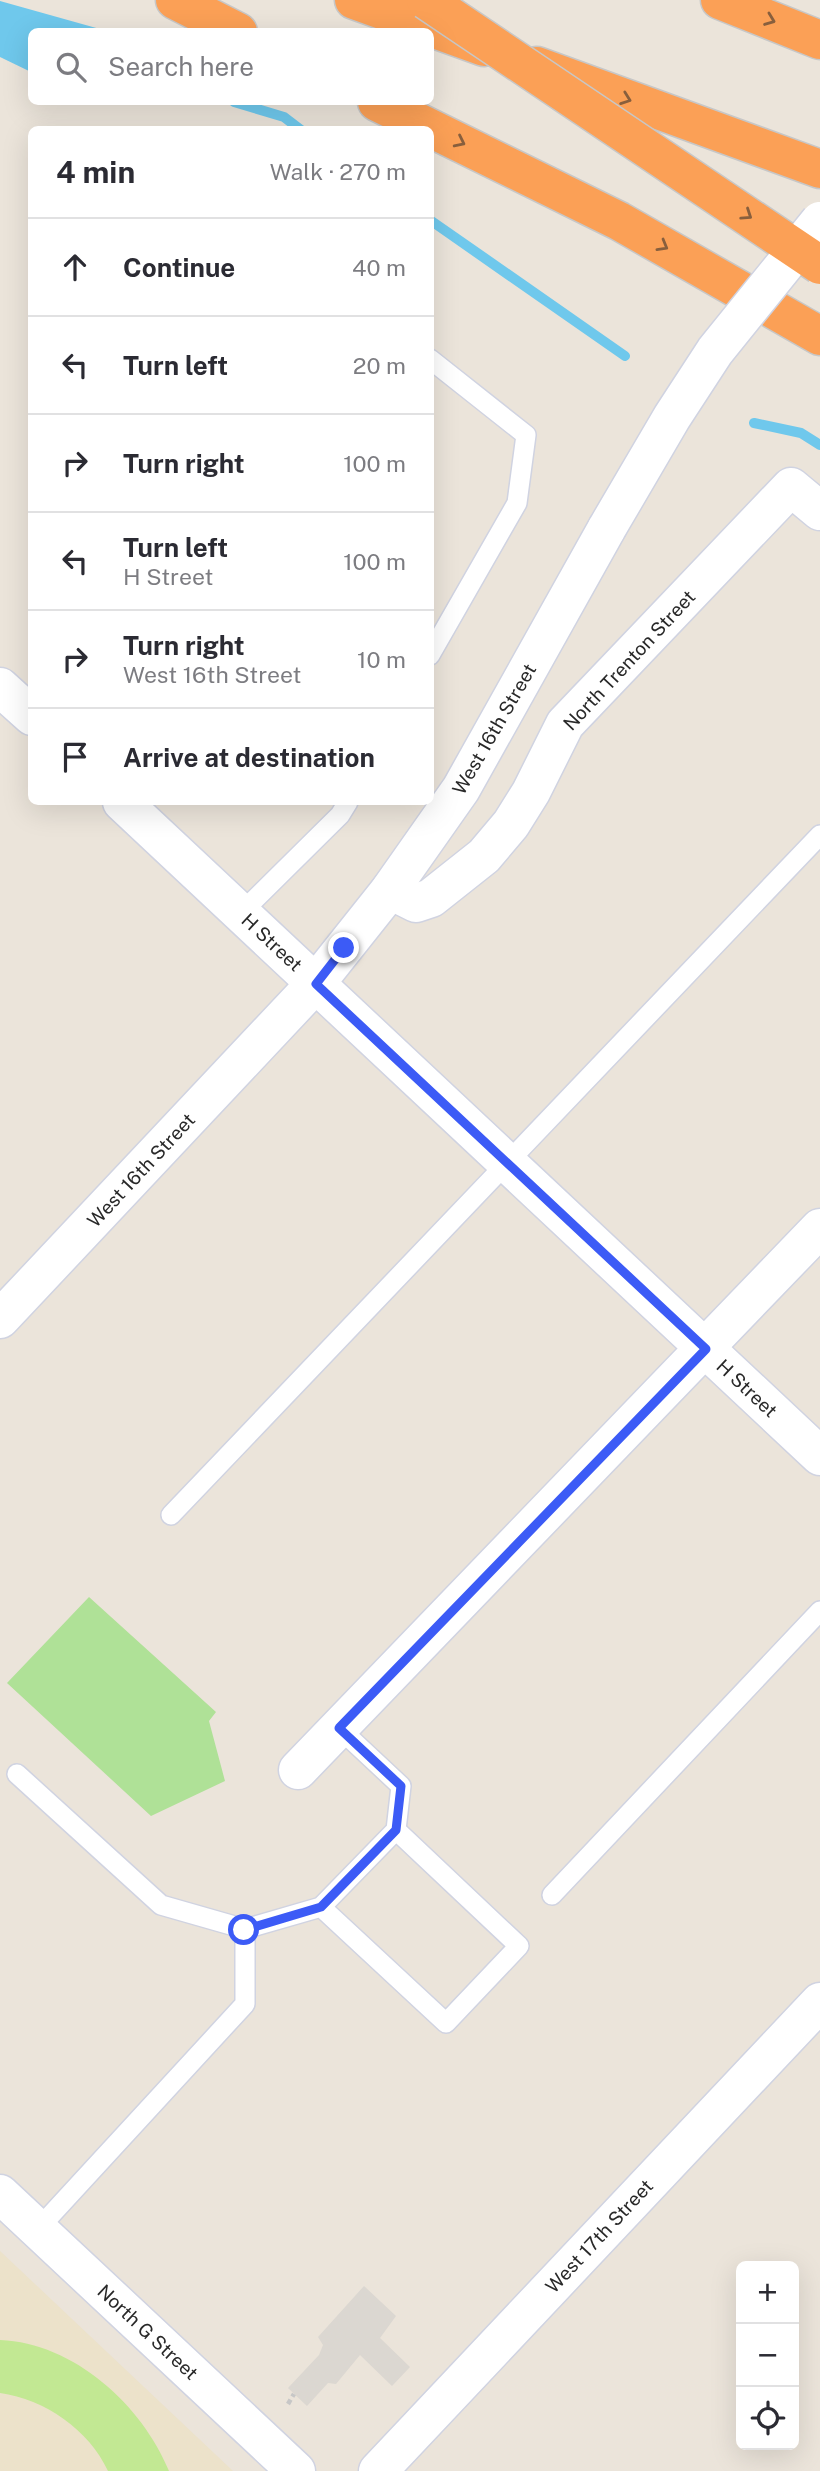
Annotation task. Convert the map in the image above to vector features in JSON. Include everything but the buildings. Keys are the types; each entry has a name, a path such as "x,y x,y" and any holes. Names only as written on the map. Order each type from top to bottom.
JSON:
{"highway":[{"path":"175,0 230,28"},
{"path":"354,0 431,28"},
{"path":"426,0 820,265"},
{"path":"720,0 820,40"},
{"path":"434,29 820,169"},
{"path":"383,105 426,126"},
{"path":"434,130 619,220 820,336"}],"street":[{"name":"West 16th Street","path":"0,1319 316,984 390,890 461,789 607,528 715,351 820,221"},
{"name":"North Trenton Street","path":"390,890 416,903 431,898 484,856 511,824 531,792 565,724 792,487 820,511"},
{"path":"0,687 28,712"},
{"name":"H Street","path":"125,805 820,1456"},
{"path":"298,1770 820,1228"},
{"name":"West 17th Street","path":"378,2471 820,2002"},
{"name":"North G Street","path":"0,2194 296,2471"}],"lane":[{"path":"434,362 526,435 517,503 434,648"},
{"path":"241,913 340,815 346,805"},
{"path":"171,1515 820,835"},
{"path":"552,1895 820,1611"},
{"path":"16,1774 160,1905 244,1930 321,1907 396,1830 401,1786 339,1728"},
{"path":"321,1907 446,2023 519,1946 396,1830"},
{"path":"38,2229 245,2004 244,1930"}],"path":[{"path":"288,2404 294,2394"}],"shaded area":[{"path":"0,2251 233,2471 0,2471"},
{"path":"364,2286 396,2316 380,2338 410,2367 392,2386 360,2355 336,2384 328,2383 307,2406 288,2388 319,2355 323,2345 318,2337"}],"green space":[{"path":"89,1597 216,1712 209,1721 225,1781 151,1816 7,1683"},
{"path":"0,2340 54,2352 79,2365 102,2382 142,2423 169,2471 108,2471 89,2442 64,2419 33,2402 0,2393"}],"water":[{"path":"0,1 96,28 28,28 28,71 0,57"}],"waterway":[{"path":"244,105 284,117 296,126"},
{"path":"434,223 625,356"},
{"path":"754,423 801,433 820,445"}],"route":[{"path":"244,1930 321,1907 396,1830 401,1786 339,1728 706,1349 316,984 344,948"}]}
